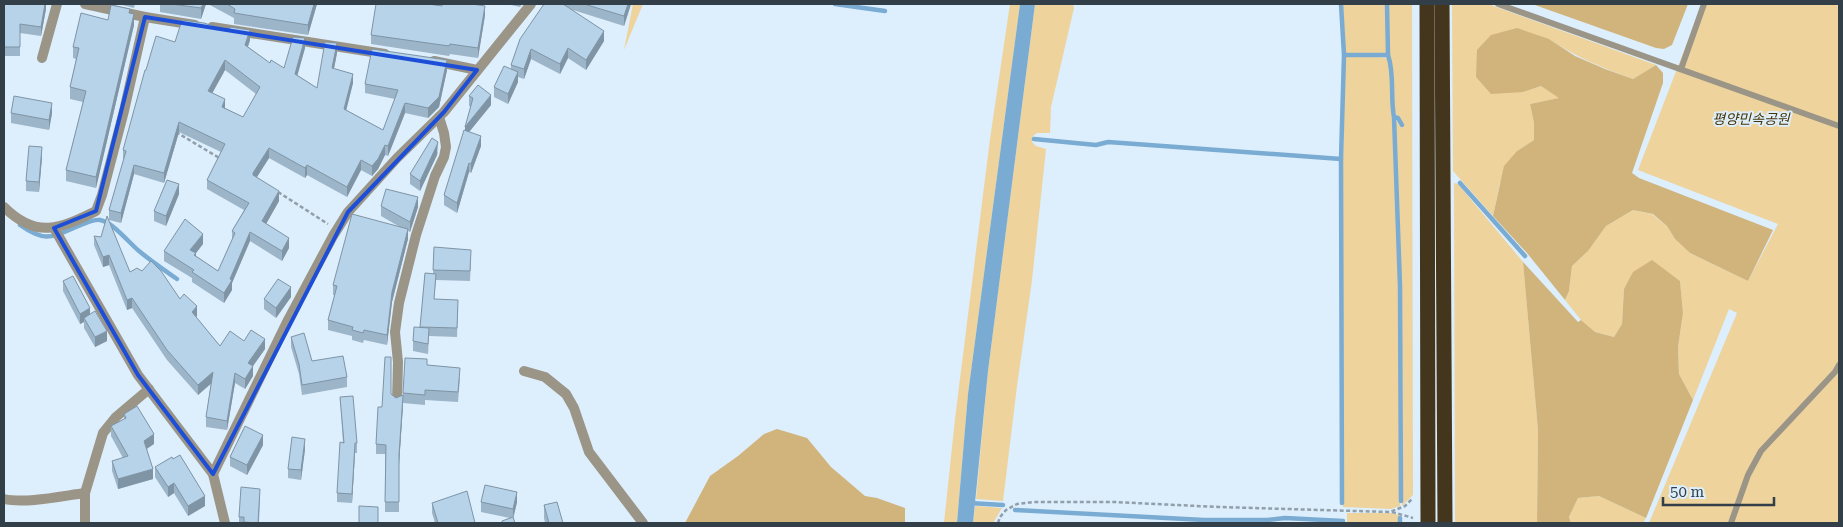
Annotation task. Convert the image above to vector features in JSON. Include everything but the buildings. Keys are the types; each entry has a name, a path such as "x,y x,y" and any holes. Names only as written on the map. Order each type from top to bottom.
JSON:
{"highway":[{"path":"1422,521 1428,486 1427,4"},
{"path":"1442,4 1445,523"}],"street":[{"path":"42,58 57,4"},
{"path":"86,4 145,18 399,56"},
{"path":"213,474 288,320 336,230 348,212 397,158 439,117 531,4"},
{"path":"4,207 8,216 44,229 72,223 96,211 124,111 145,18"},
{"path":"428,60 477,70"},
{"path":"397,402 398,362 395,332 399,303 416,234 434,176 444,157 446,147 439,117"},
{"path":"54,228 138,375 213,474 226,523"},
{"path":"524,371 546,377 566,394 574,408 589,452 643,523"},
{"path":"85,523 84,493 103,433 116,417 149,389"},
{"path":"4,499 36,499 84,493"}],"lane":[{"path":"1498,4 1839,126"},
{"path":"1681,68 1704,4"},
{"path":"1731,523 1748,474 1760,451 1835,372 1839,365"}],"path":[{"path":"168,129 226,161"},
{"path":"274,190 336,230"},
{"path":"1390,512 1405,506 1428,486"},
{"path":"998,523 1006,510 1017,504 1033,502 1114,502 1390,512 1422,521"}],"highlighted area":[{"path":"145,17 477,70 444,112 348,212 213,474 138,375 54,228 96,211"}],"green space":[{"path":"633,4 643,4 624,50"},
{"path":"1010,4 1020,4 968,394 957,523 944,523 990,139"},
{"path":"1035,4 1073,4 1074,8 1051,107 1050,133 1037,133 1033,136 1032,142 1036,146 1046,149 1032,280 1003,501 976,499 988,371"},
{"path":"1342,4 1386,4 1387,54 1345,53"},
{"path":"1389,4 1412,4 1413,495 1402,506 1401,286 1395,119 1402,128 1404,126 1395,112 1392,99 1392,70 1389,56"},
{"path":"1452,4 1488,4 1656,65 1633,79 1590,62 1549,39 1523,92 1541,86 1560,98 1530,104 1534,123 1534,140 1517,151 1500,183 1493,216 1453,171"},
{"name":"평양민속공원","path":"1702,4 1833,4 1839,6 1839,523 1649,523 1737,313 1729,309 1693,400 1679,374 1678,347 1683,313 1680,281 1652,261 1624,289 1622,324 1614,337 1595,332 1581,320 1565,300 1569,291 1572,266 1588,251 1606,226 1633,210 1652,214 1667,226 1675,239 1690,253 1748,281 1778,224 1638,170"},
{"path":"1345,56 1388,58 1390,63 1398,222 1400,506 1391,509 1343,507 1343,159"},
{"path":"1454,183 1458,184 1523,262 1538,430 1537,523 1455,523"},
{"path":"1599,496 1646,518 1643,523 1571,523 1569,517 1578,498"},
{"path":"975,506 1002,508 993,523 973,523"},
{"path":"1347,513 1390,513 1399,515 1399,523 1347,523"}],"shaded area":[{"path":"1532,4 1688,4 1672,45 1664,49 1656,48"},
{"path":"1517,28 1549,39 1575,56 1633,79 1656,65 1663,73 1663,83 1632,173 1639,178 1773,230 1748,281 1690,253 1675,239 1667,226 1653,214 1633,210 1606,226 1588,251 1572,266 1569,291 1565,300 1527,253 1493,216 1504,166 1517,151 1534,140 1534,123 1530,104 1559,98 1541,86 1523,92 1491,94 1476,77 1477,50 1491,35"},
{"path":"1652,260 1680,281 1683,313 1678,347 1679,374 1693,400 1646,518 1599,496 1578,498 1569,517 1571,523 1537,523 1538,430 1523,262 1578,322 1581,320 1595,332 1614,337 1622,324 1624,289 1633,272"},
{"path":"777,429 807,438 831,467 865,496 877,498 905,508 905,523 685,523 710,476 764,434"}],"water":[{"path":"1020,4 1035,4 988,371 973,523 957,523 968,394"}],"waterway":[{"path":"835,4 885,11"},
{"path":"1341,4 1344,55 1341,159 1342,503"},
{"path":"1387,4 1388,55 1391,70 1394,117 1400,286 1401,501"},
{"path":"1344,55 1388,55"},
{"path":"1394,117 1398,118 1402,125"},
{"path":"1034,139 1096,145 1108,142 1341,159"},
{"path":"1460,183 1525,256"},
{"path":"20,225 37,235 50,236 100,220 110,225 144,255 177,279"},
{"path":"969,503 1003,505"},
{"path":"1015,510 1204,520 1267,520 1285,518 1343,521"},
{"path":"1400,518 1400,523"}]}
